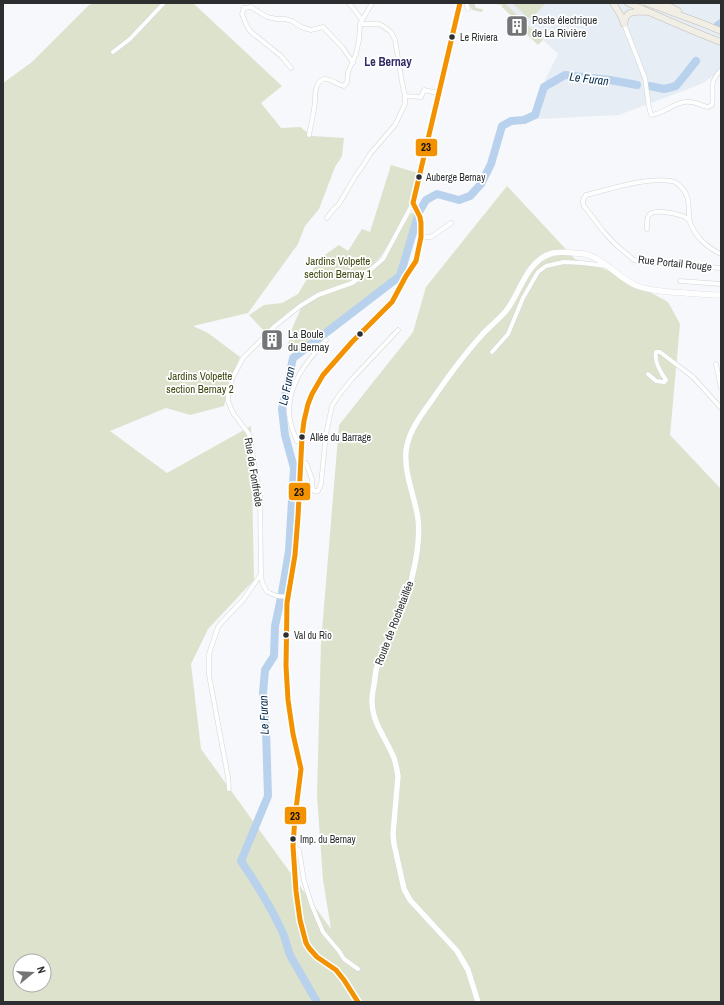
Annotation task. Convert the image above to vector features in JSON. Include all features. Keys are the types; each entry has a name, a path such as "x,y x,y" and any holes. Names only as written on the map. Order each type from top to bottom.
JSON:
{"highway":[{"path":"613,3 624,24"},
{"path":"628,3 721,42"},
{"path":"647,3 721,31"},
{"path":"662,3 704,24"},
{"path":"624,24 625,18 629,13 634,11 652,12"}],"main road":[{"name":"Route de Rochetaillée","path":"478,1002 468,970 457,951 410,900 404,889 393,834 398,776 397,768 395,759 373,714 372,700 376,671 384,648 408,595 416,555 419,530 418,518 406,464 406,450 410,434 450,374 482,335 506,310 531,268 546,256 564,252 591,256 637,286 651,290 721,295"}],"street":[{"path":"113,52 130,39 164,3"},
{"path":"349,3 362,20"},
{"path":"309,135 317,85 324,79 330,80 341,86 344,86 347,82 348,72 356,54 360,24 372,3"},
{"path":"358,1002 336,970 317,957 306,943 300,920 296,891 293,846 301,769 293,734 288,700 286,666 287,597 297,532 304,421 308,404 323,375 352,342 392,302 416,261 421,237 421,223 420,217 413,203 438,93 461,3 468,9"},
{"path":"291,68 281,56 250,31 242,14 244,8 251,7 266,18 292,21 301,28 311,30 323,27 343,48 352,63"},
{"path":"327,218 339,204 356,174 370,154 395,124 405,104 405,96 395,40 391,32 379,24 360,24"},
{"path":"624,24 645,78 648,107 651,115 656,115 682,102 691,102 708,107 712,104 713,100 712,84 715,77 721,70"},
{"path":"405,96 421,97 424,90 438,93"},
{"name":"Rue Portail Rouge","path":"721,254 707,246 697,236 690,222 688,199 685,191 678,184 672,181 648,180 638,182 586,195 582,202 603,231 634,260 642,262 721,268"},
{"name":"Rue de Fontfrède","path":"287,597 276,596 267,592 262,582 260,496 248,434 233,413 228,401 228,393 232,379 243,358 275,326 300,306 318,295 352,283 383,259 413,203"},
{"path":"647,229 647,219 650,214 655,212 671,213 686,218 690,222"},
{"path":"421,237 431,237 451,223"},
{"path":"492,352 508,334 523,298 538,272 546,266 564,262 607,266"},
{"path":"680,280 721,284"},
{"path":"301,461 306,463 312,479 312,487 314,491 318,491 321,484 326,434 332,406 352,379 398,330"},
{"path":"302,444 296,441 292,429 289,414 291,392 300,371 326,340"},
{"path":"648,374 656,381 664,382 666,380 661,372 655,356 656,352 660,352 693,377 721,408"},
{"path":"716,364 721,388"},
{"path":"230,789 209,675 209,654 218,627 243,600 261,574"},
{"path":"293,846 299,850 304,881 312,906 323,932 344,959 358,969"}],"shaded area":[{"path":"505,3 721,3 721,71 701,84 619,115 536,119 546,87 545,80 558,54"}],"green space":[{"name":"Jardins Volpette section Bernay 2","path":"96,3 193,3 282,86 261,103 281,128 300,127 312,136 344,138 342,156 335,167 319,209 305,226 298,244 248,313 193,326 208,333 240,357 230,380 224,406 190,415 166,408 110,431 167,473 251,426 254,580 208,629 191,664 201,749 331,929 323,880 317,795 321,643 339,425 413,332 426,287 507,186 575,259 613,272 668,302 680,324 670,435 721,489 721,1002 3,1002 3,83 32,62 89,5"},
{"path":"469,3 474,3 476,8 483,10 482,12 472,9"},
{"path":"505,3 543,40 538,45 522,30 524,28 502,7 502,5 495,4"},
{"path":"512,3 546,3 532,18 528,18"},
{"name":"Jardins Volpette section Bernay 1","path":"391,165 418,173 411,202 400,226 381,256 369,269 350,282 312,296 287,313 266,333 249,315 264,305 282,303 298,294 319,259 339,245 348,251 362,229 370,232"},
{"path":"411,213 415,213 416,215 403,261 397,276 325,329 312,342 296,353 286,348 293,332 291,331 302,306 315,298 355,283 374,270 384,259"}],"waterway":[{"name":"Le Furan","path":"650,86 664,89 676,86 696,61"},
{"name":"Le Furan","path":"317,1002 288,951 283,934 273,913 241,861 268,796 266,730 263,693 265,670 274,656 275,626 289,551 294,468 285,435 282,409 293,358 400,276 419,212 426,200 437,194 459,200 470,196 481,184 491,164 502,126 511,121 524,120 535,115 544,87 565,75 610,80 637,85"}],"transit line":[{"name":"23","path":"358,1002 336,970 317,957 306,943 300,920 296,891 293,846 301,769 293,734 288,700 286,666 287,603 295,555 302,437 308,404 323,375 352,342 392,302 416,261 421,237 421,223 420,217 413,203 460,3"}],"place":[{"name":"Poste électrique de La Rivière","path":"517,26"},
{"name":"Le Riviera","path":"452,37"},
{"name":"Auberge Bernay","path":"419,177"},
{"name":"La Boule du Bernay","path":"272,340"},
{"name":"Allée du Barrage","path":"302,437"},
{"name":"Val du Rio","path":"286,635"},
{"name":"Imp. du Bernay","path":"293,839"}],"district":[{"name":"Le Bernay","path":"388,62"}]}
